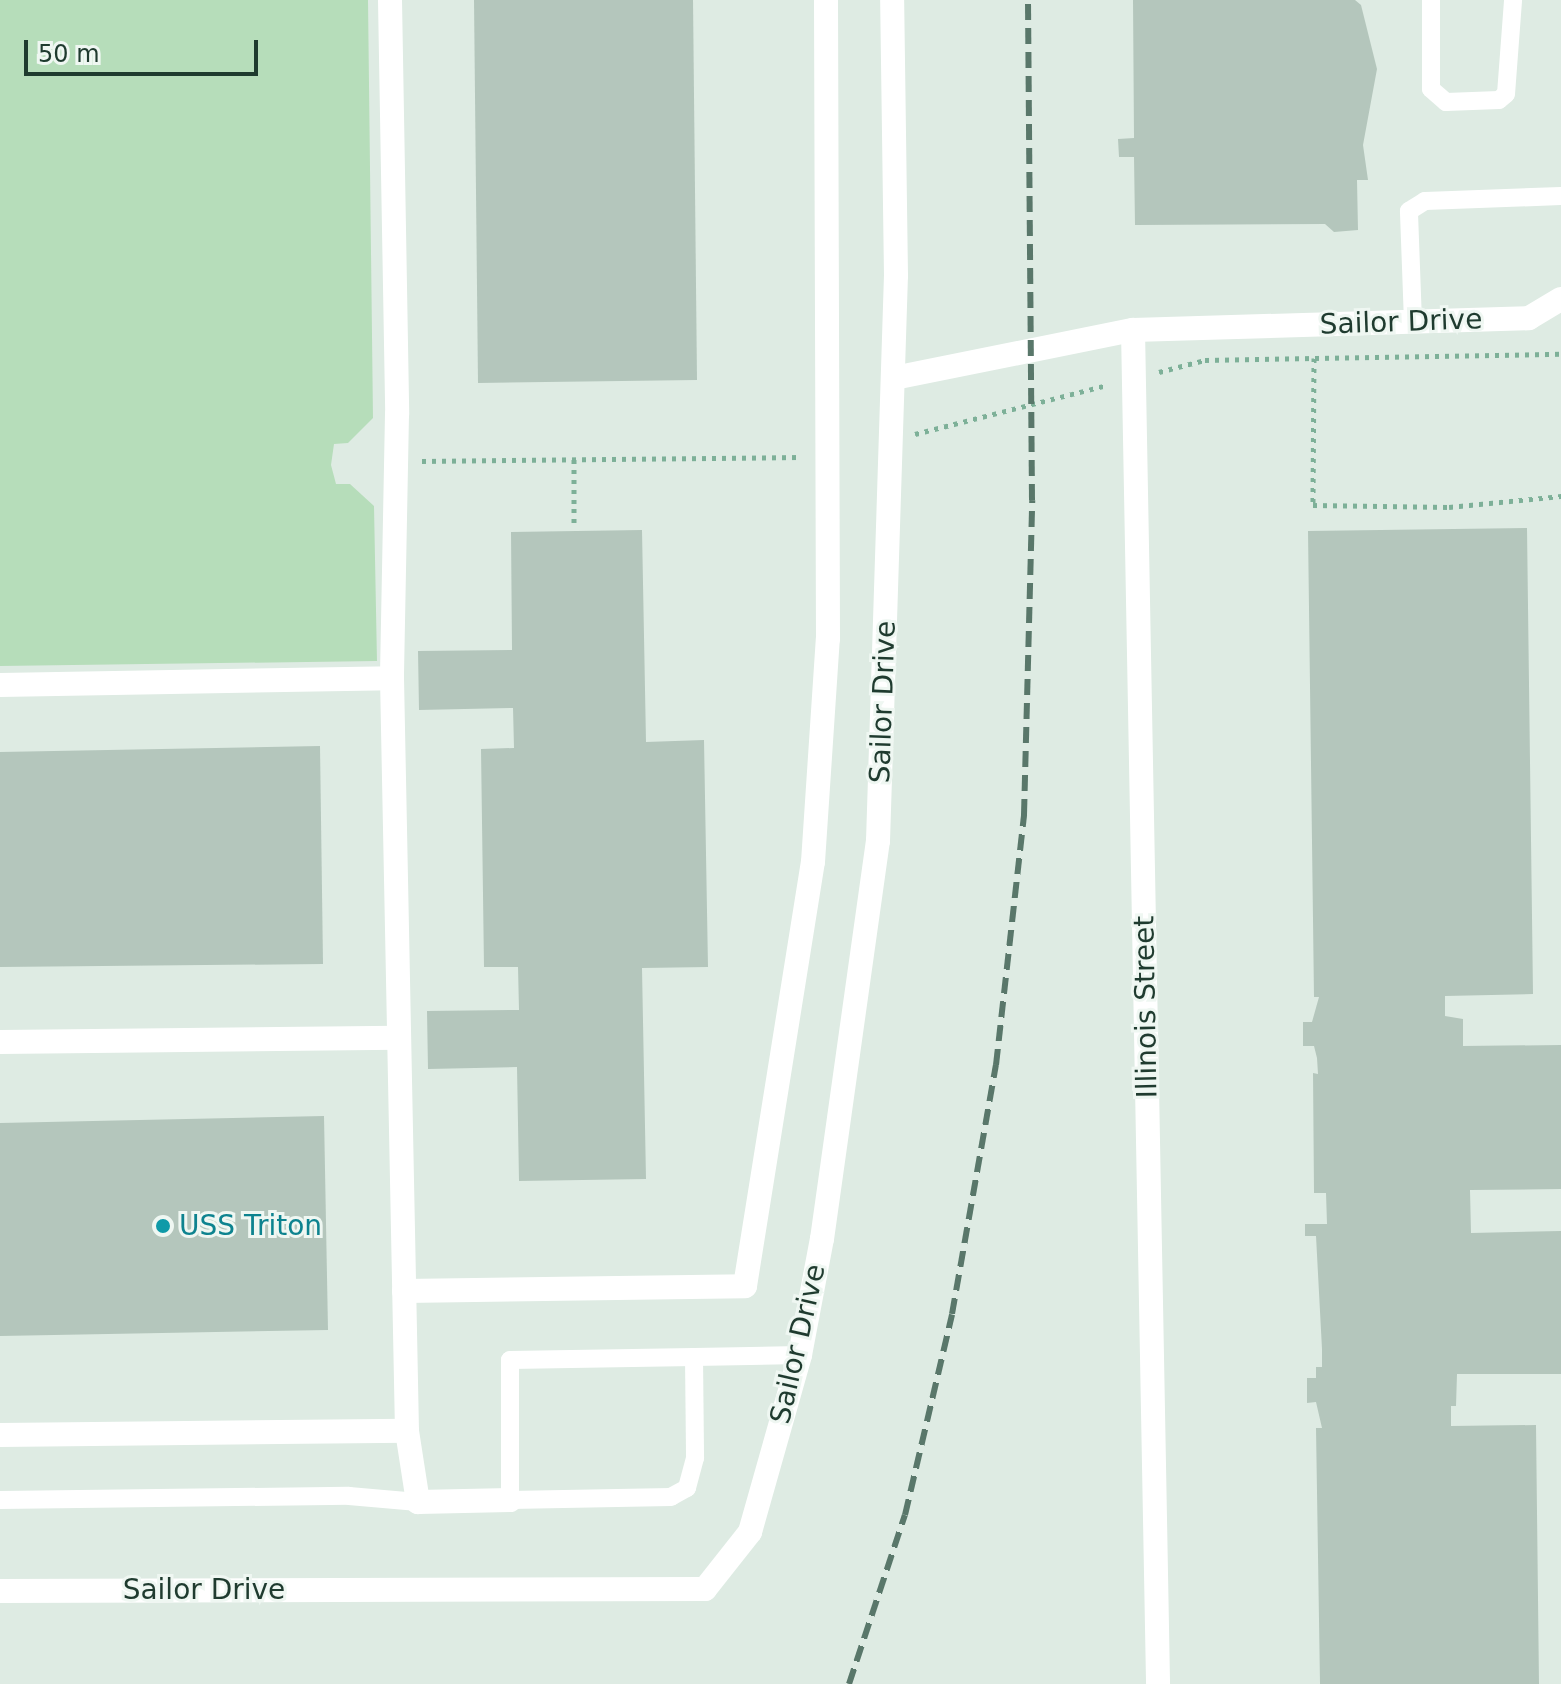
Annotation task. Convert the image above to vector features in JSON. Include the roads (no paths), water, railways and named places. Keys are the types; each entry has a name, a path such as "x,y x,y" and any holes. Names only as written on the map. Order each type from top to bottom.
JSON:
{"street":[{"path":"390,0 396,461 392,678 407,1431 418,1502 510,1500"},
{"path":"404,1291 745,1286 813,862 828,639 826,0"},
{"name":"Sailor Drive","path":"0,1591 705,1589 750,1532 800,1355 822,1239 878,841 893,440 892,0"},
{"name":"Sailor Drive","path":"894,378 1133,330 1529,318 1561,299"},
{"name":"Illinois Street","path":"1133,330 1158,1684"},
{"path":"0,685 392,678"},
{"path":"0,1042 398,1038"},
{"path":"0,1435 407,1431"}],"lane":[{"path":"1431,0 1431,89 1446,102 1499,100 1506,94 1513,0"},
{"path":"1413,322 1409,211 1425,201 1561,196"},
{"path":"694,1357 695,1458 687,1488 671,1497 510,1500 510,1360 800,1355"},
{"path":"0,1500 349,1496 418,1502"}],"railway":[{"path":"849,1684 905,1515 952,1314 996,1065 1024,815 1032,500 1028,0"}],"place":[{"name":"USS Triton","path":"163,1226"}]}
